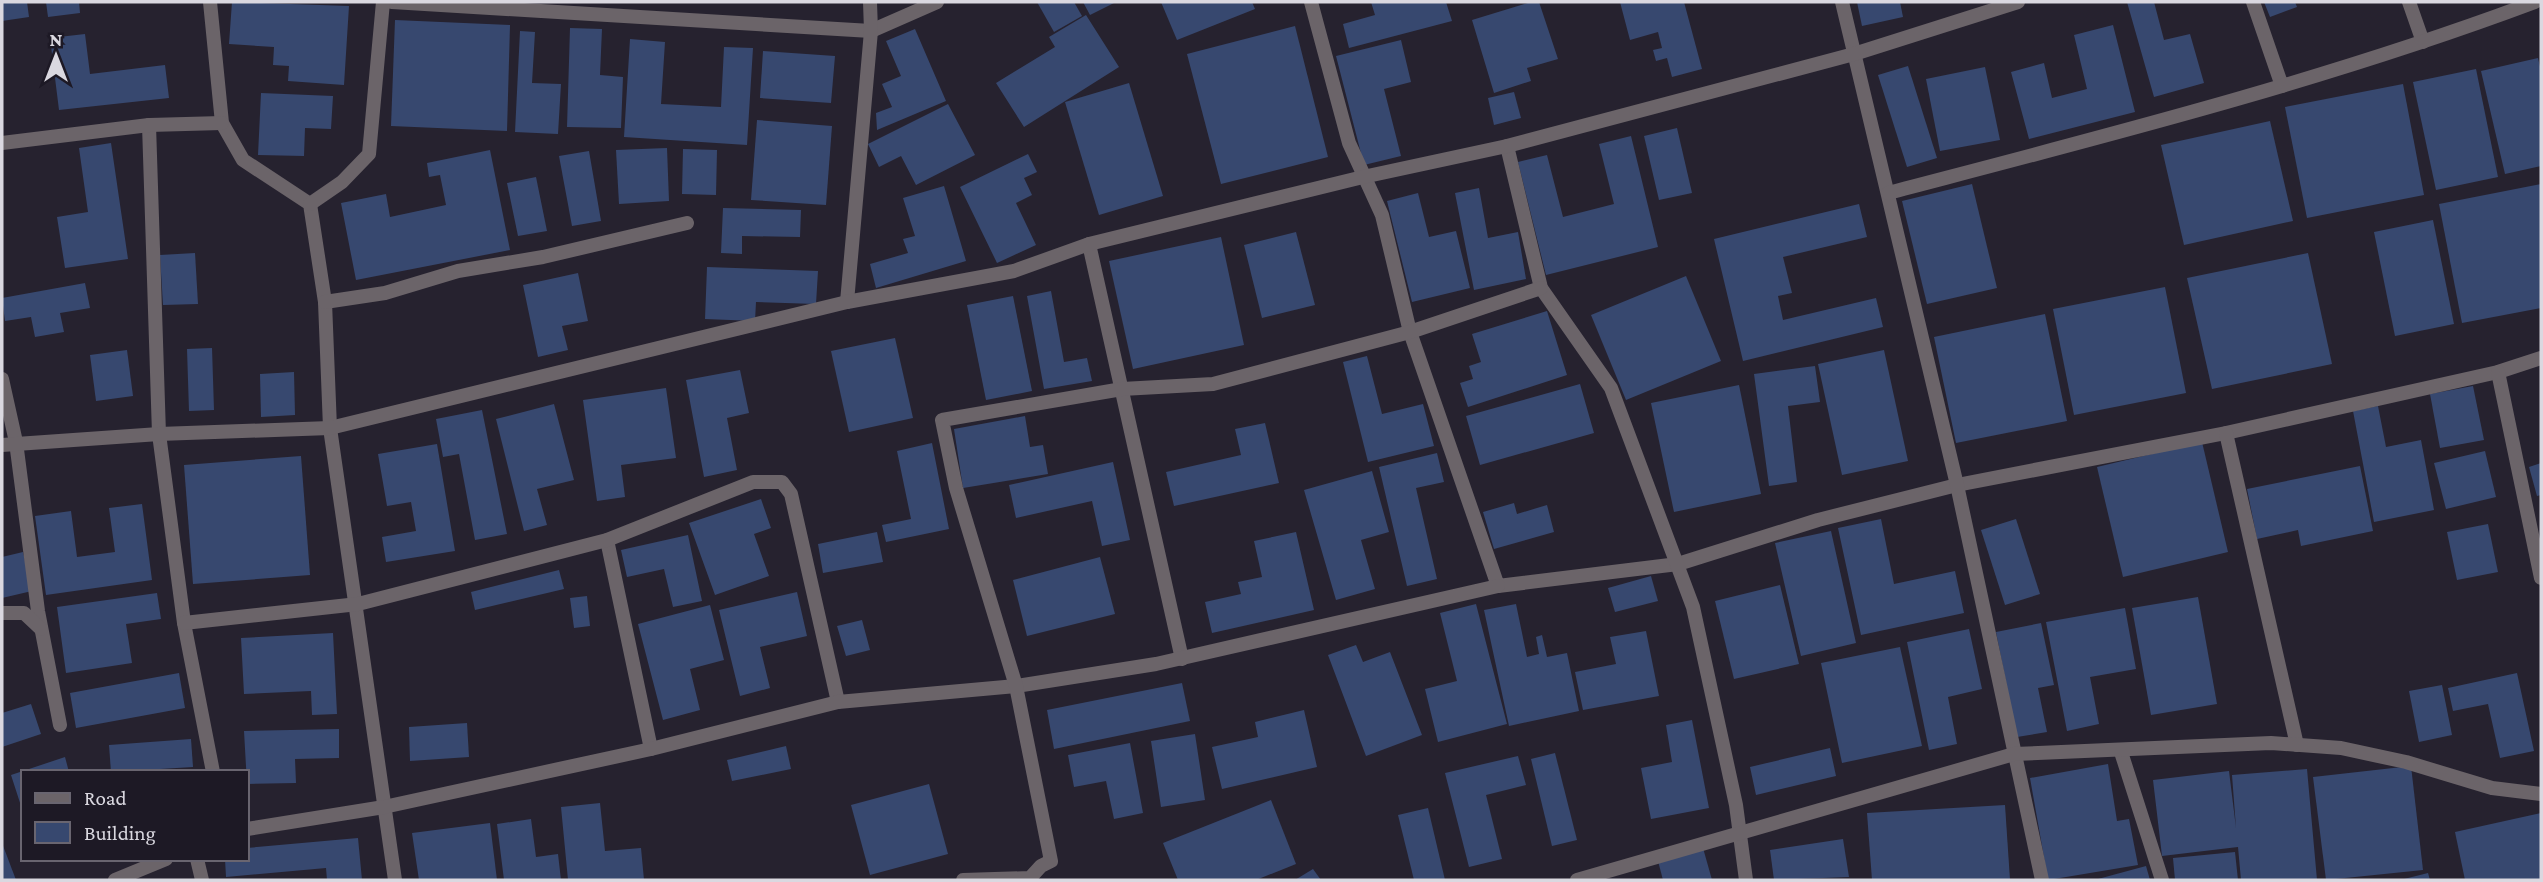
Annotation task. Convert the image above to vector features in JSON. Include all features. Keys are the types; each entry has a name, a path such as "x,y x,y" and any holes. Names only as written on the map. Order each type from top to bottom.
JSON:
{"street":[{"path":"210,2 222,123 243,160 310,204 325,302 330,428 358,604 395,880"},
{"path":"310,204 342,181 369,154 383,2"},
{"path":"392,2 871,31 937,2"},
{"path":"847,302 871,31 870,2"},
{"path":"1311,2 1349,143 1382,215 1410,332 1497,586"},
{"path":"1842,2 1957,485 2042,880"},
{"path":"9,443 330,428 847,302 1014,271 1088,244 1363,177 1507,146 1854,54 2018,2"},
{"path":"2253,2 2282,86"},
{"path":"2409,2 2423,42"},
{"path":"1888,193 2367,62 2535,2"},
{"path":"2,143 149,125 222,123"},
{"path":"149,125 159,434 184,623 212,770"},
{"path":"1507,146 1541,288 1611,388 1693,607 1740,832 1746,880"},
{"path":"325,302 385,293 458,271 543,257 687,223"},
{"path":"1088,244 1182,659"},
{"path":"963,880 1030,878 1051,861 1016,686 956,488 942,419 1122,390 1213,384 1410,332 1541,288"},
{"path":"248,829 384,807 651,749 838,702 1016,686 1182,659 1497,586 1678,564 1818,520 1957,485 2226,433 2498,372 2541,358"},
{"path":"2498,372 2541,578"},
{"path":"2,379 9,443 60,725"},
{"path":"2226,433 2297,745"},
{"path":"184,623 358,604 607,540 752,481 782,482 791,494 838,702"},
{"path":"607,540 651,749"},
{"path":"2,613 23,613 41,629"},
{"path":"1577,880 2014,754 2121,752 2271,743 2341,748 2406,762 2492,788 2541,794"},
{"path":"2121,752 2162,880"},
{"path":"115,880 161,861"},
{"path":"197,861 202,880"}],"building":[{"path":"2,2 27,2 29,17 2,21"},
{"path":"46,2 79,2 80,13 48,17"},
{"path":"232,2 349,6 344,85 288,81 289,66 273,65 274,47 229,44"},
{"path":"1037,2 1074,2 1082,16 1054,32"},
{"path":"1083,2 1116,2 1090,15"},
{"path":"1161,2 1252,2 1255,9 1177,40"},
{"path":"1371,2 1446,2 1452,21 1349,48 1343,24 1375,15"},
{"path":"1539,2 1558,59 1527,68 1531,81 1494,93 1472,20"},
{"path":"1620,2 1684,2 1702,69 1672,77 1667,58 1656,61 1653,50 1662,48 1658,32 1630,40"},
{"path":"1857,2 1900,2 1903,17 1862,26"},
{"path":"2127,2 2154,2 2164,40 2190,34 2204,83 2154,97"},
{"path":"2264,2 2295,2 2297,7 2270,17"},
{"path":"1086,15 1119,67 1024,127 996,83 1055,47 1049,37"},
{"path":"395,20 510,25 507,131 391,126"},
{"path":"2113,25 2135,112 2029,139 2011,72 2044,63 2052,98 2087,89 2074,35"},
{"path":"1295,26 1328,157 1221,184 1187,54"},
{"path":"570,28 602,29 600,75 623,77 621,128 567,127"},
{"path":"915,29 946,101 877,130 876,113 892,107 882,84 901,76 886,41"},
{"path":"520,31 535,32 532,83 561,84 558,134 515,132"},
{"path":"85,34 90,74 165,65 169,98 59,110 50,38"},
{"path":"630,39 665,42 661,104 721,107 724,47 753,48 747,145 624,137"},
{"path":"1401,40 1411,82 1384,89 1401,156 1364,165 1336,56"},
{"path":"763,51 835,56 831,103 760,98"},
{"path":"2538,58 2541,71 2541,166 2505,174 2481,71"},
{"path":"1908,66 1937,158 1907,167 1878,75"},
{"path":"1985,67 2000,140 1940,151 1926,79"},
{"path":"2476,69 2498,177 2436,190 2413,82"},
{"path":"1129,83 1163,196 1099,215 1065,102"},
{"path":"2403,84 2424,195 2307,218 2285,107"},
{"path":"1514,92 1521,118 1494,125 1488,98"},
{"path":"261,93 333,96 331,129 305,128 304,156 258,155"},
{"path":"948,104 975,155 916,185 901,156 879,167 868,144"},
{"path":"757,120 832,126 826,205 751,200"},
{"path":"2270,121 2293,221 2184,245 2161,145"},
{"path":"1677,128 1692,193 1659,200 1644,136"},
{"path":"1631,136 1658,247 1546,275 1518,162 1547,155 1563,217 1614,204 1599,144"},
{"path":"111,143 128,259 65,268 57,217 88,212 79,148"},
{"path":"667,148 669,201 619,204 616,150"},
{"path":"683,149 717,150 716,195 682,194"},
{"path":"490,150 510,250 356,280 341,203 386,194 390,217 446,205 440,175 429,177 427,163"},
{"path":"589,151 601,221 572,226 559,156"},
{"path":"1028,154 1037,172 1024,178 1032,195 1016,203 1036,245 997,263 960,187"},
{"path":"536,177 547,231 518,236 507,183"},
{"path":"1972,184 1997,288 1927,304 1902,201"},
{"path":"2541,184 2541,308 2462,323 2439,204"},
{"path":"944,186 966,261 876,288 870,264 908,253 903,239 915,236 903,198"},
{"path":"1479,188 1488,238 1518,232 1526,279 1474,290 1455,193"},
{"path":"1418,193 1429,237 1456,231 1470,288 1412,302 1387,201"},
{"path":"1859,204 1867,237 1783,257 1792,293 1778,296 1783,320 1876,298 1883,327 1743,361 1714,239"},
{"path":"723,208 801,210 800,237 742,236 742,254 721,253"},
{"path":"2433,220 2454,324 2395,336 2374,232"},
{"path":"1296,232 1315,305 1262,318 1244,245"},
{"path":"1221,237 1244,345 1133,369 1109,261"},
{"path":"195,253 198,304 163,305 160,255"},
{"path":"2308,253 2332,364 2212,389 2187,278"},
{"path":"707,267 818,271 816,304 756,302 755,321 705,319"},
{"path":"578,273 588,321 562,326 568,350 538,357 523,285"},
{"path":"1686,276 1721,361 1626,400 1591,315"},
{"path":"85,283 90,308 60,313 64,332 35,337 31,317 5,321 2,298"},
{"path":"2165,287 2186,393 2074,415 2053,309"},
{"path":"1051,291 1064,362 1087,358 1092,381 1044,389 1027,296"},
{"path":"1013,296 1032,391 986,400 967,305"},
{"path":"1547,311 1567,375 1468,407 1460,383 1473,379 1469,366 1481,362 1472,334"},
{"path":"2045,314 2067,421 1956,443 1934,337"},
{"path":"895,338 913,418 849,432 831,351"},
{"path":"212,348 214,410 189,411 187,349"},
{"path":"127,350 133,396 96,401 90,355"},
{"path":"1884,350 1908,461 1842,475 1818,364"},
{"path":"1367,356 1382,414 1423,404 1434,446 1368,462 1343,362"},
{"path":"1815,366 1820,402 1788,406 1797,482 1769,486 1754,374"},
{"path":"740,370 749,413 727,418 737,470 704,477 686,380"},
{"path":"294,372 295,415 261,417 260,374"},
{"path":"1580,384 1594,433 1480,465 1466,416"},
{"path":"1739,385 1761,494 1674,512 1651,403"},
{"path":"2473,386 2484,440 2440,448 2430,394"},
{"path":"666,388 676,458 621,465 625,497 597,501 583,400"},
{"path":"554,404 574,480 537,489 547,525 524,531 496,419"},
{"path":"2378,406 2386,447 2421,440 2434,510 2374,522 2353,411"},
{"path":"482,410 507,534 475,540 459,454 443,457 436,419"},
{"path":"1025,416 1030,447 1043,445 1048,474 963,488 954,429"},
{"path":"1265,423 1279,483 1174,506 1166,472 1241,455 1235,429"},
{"path":"2202,442 2228,552 2123,577 2097,467"},
{"path":"932,443 949,529 886,542 882,525 911,519 897,451"},
{"path":"437,444 455,551 386,562 382,537 416,531 411,502 387,506 378,454"},
{"path":"2485,451 2496,497 2446,509 2434,463"},
{"path":"1437,453 1444,482 1416,488 1437,579 1407,586 1379,467"},
{"path":"301,456 310,575 193,584 184,465"},
{"path":"1113,462 1130,540 1102,546 1092,501 1016,518 1009,485"},
{"path":"2541,463 2541,495 2537,496 2529,467"},
{"path":"2360,466 2373,531 2301,546 2298,530 2257,539 2247,489"},
{"path":"1372,471 1389,532 1361,540 1375,589 1336,600 1304,490"},
{"path":"761,499 771,528 754,534 769,576 715,595 689,523"},
{"path":"1514,503 1517,514 1547,505 1554,532 1494,549 1483,512"},
{"path":"142,504 152,580 46,595 35,516 71,511 77,557 115,552 109,508"},
{"path":"1881,519 1894,584 1955,571 1964,613 1861,635 1838,528"},
{"path":"2016,519 2040,594 2005,605 1981,530"},
{"path":"2488,524 2498,572 2457,580 2447,532"},
{"path":"1831,531 1856,643 1801,656 1775,543"},
{"path":"877,532 883,562 823,573 818,544"},
{"path":"1296,532 1314,610 1212,633 1205,602 1241,594 1238,582 1262,577 1254,541"},
{"path":"688,535 702,601 673,607 664,569 627,577 621,550"},
{"path":"23,552 32,591 2,598 2,557"},
{"path":"1100,557 1115,614 1027,636 1013,580"},
{"path":"559,570 564,589 475,610 471,592"},
{"path":"1651,576 1658,601 1615,612 1608,588"},
{"path":"1780,585 1799,664 1734,679 1715,601"},
{"path":"797,592 807,636 760,647 770,688 740,696 719,610"},
{"path":"157,593 161,619 126,624 132,663 66,673 57,607"},
{"path":"587,596 590,626 574,628 570,598"},
{"path":"2198,597 2217,704 2151,715 2132,608"},
{"path":"1476,604 1507,724 1438,742 1425,689 1457,681 1440,613"},
{"path":"1516,604 1527,657 1539,654 1536,637 1542,635 1547,657 1567,653 1579,711 1509,726 1484,610"},
{"path":"710,605 724,660 690,669 700,710 663,720 638,624"},
{"path":"2125,608 2136,669 2090,677 2099,724 2067,731 2046,622"},
{"path":"862,620 870,650 846,656 837,626"},
{"path":"2041,623 2054,685 2038,688 2047,732 2017,737 1996,632"},
{"path":"1969,629 1982,689 1948,697 1957,744 1929,750 1907,642"},
{"path":"1646,631 1659,696 1583,710 1575,672 1616,664 1610,637"},
{"path":"333,633 337,714 312,715 311,691 244,694 241,638"},
{"path":"1356,645 1363,662 1390,652 1422,735 1366,756 1328,655"},
{"path":"1900,647 1922,746 1842,763 1821,663"},
{"path":"179,673 185,708 76,728 70,693"},
{"path":"2517,673 2534,751 2500,758 2488,704 2453,711 2448,688"},
{"path":"1182,683 1190,721 1054,749 1047,710"},
{"path":"2442,685 2452,735 2419,742 2409,691"},
{"path":"31,704 41,734 2,747 2,713"},
{"path":"1304,710 1317,767 1222,789 1212,747 1258,737 1255,722"},
{"path":"1692,720 1709,808 1651,819 1641,768 1672,762 1666,725"},
{"path":"467,723 469,757 410,761 409,727"},
{"path":"339,729 339,758 295,759 296,783 248,784 244,731"},
{"path":"1195,734 1205,800 1161,807 1151,741"},
{"path":"191,739 193,767 111,770 109,745"},
{"path":"1130,743 1143,813 1114,819 1106,781 1074,787 1068,755"},
{"path":"786,746 791,769 732,781 727,760"},
{"path":"1830,748 1836,776 1756,795 1750,767"},
{"path":"1555,753 1577,840 1552,846 1531,759"},
{"path":"1518,756 1526,785 1486,795 1502,859 1469,867 1445,773"},
{"path":"65,757 68,770 26,770"},
{"path":"2108,764 2117,821 2129,819 2138,865 2048,880 2030,778"},
{"path":"2411,766 2423,870 2326,880 2313,777"},
{"path":"2307,769 2317,880 2241,880 2238,847 2162,856 2153,780 2229,771 2236,828 2232,775"},
{"path":"21,772 21,806 11,775"},
{"path":"929,784 948,854 870,875 851,805"},
{"path":"1271,800 1296,864 1256,880 1178,880 1163,843"},
{"path":"600,803 605,851 641,848 644,880 568,880 561,807"},
{"path":"2005,805 2010,880 1872,880 1867,813"},
{"path":"1428,808 1445,880 1414,880 1398,815"},
{"path":"2541,813 2541,880 2465,880 2455,832"},
{"path":"531,819 536,857 558,854 561,880 504,880 497,824"},
{"path":"490,823 497,880 419,880 412,833"},
{"path":"358,838 362,880 327,880 326,868 226,877 225,861 248,861 248,848"},
{"path":"1843,839 1849,877 1774,880 1770,850"},
{"path":"2,843 16,880 2,880"},
{"path":"1703,848 1712,880 1663,880 1658,861"},
{"path":"2235,852 2238,880 2175,880 2173,858"},
{"path":"2146,866 2150,880 2098,880 2098,879"},
{"path":"1313,869 1321,880 1295,880"},
{"path":"2428,873 2430,880 2404,879"}]}
